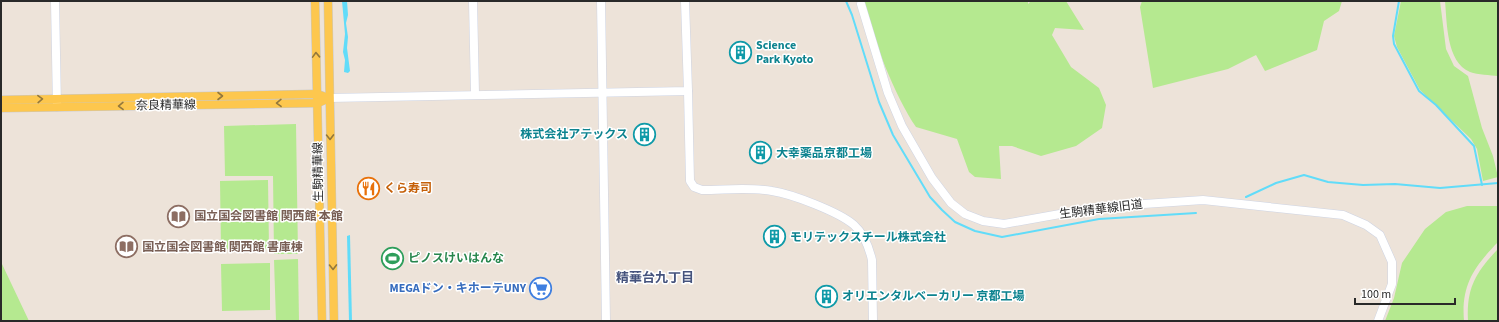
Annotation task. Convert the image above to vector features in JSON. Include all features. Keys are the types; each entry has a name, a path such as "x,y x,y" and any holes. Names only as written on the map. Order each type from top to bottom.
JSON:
{"main road":[{"path":"315,1 317,94"},
{"path":"328,1 329,98"},
{"name":"奈良精華線","path":"1,100 317,94 329,98"},
{"name":"生駒精華線","path":"317,94 322,321"},
{"name":"奈良精華線","path":"1,108 318,103 329,98"},
{"name":"生駒精華線","path":"329,98 334,321"}],"street":[{"path":"55,1 56,107"},
{"path":"473,1 475,94"},
{"path":"600,1 606,321"},
{"path":"685,1 690,181 694,188 702,190 764,190 777,192 812,203 848,221 860,232 870,250 872,260 873,321"},
{"name":"生駒精華線旧道","path":"860,4 888,93 902,126 932,178 951,203 965,214 983,221 1004,224 1099,208 1202,200 1343,215 1373,229 1380,235 1390,257 1392,284 1378,321"},
{"path":"329,98 688,91"}],"green space":[{"path":"864,1 1028,1 1028,4 1031,1 1066,1 1084,30 1055,28 1052,35 1071,67 1099,88 1106,105 1102,128 1076,146 1041,156 1012,146 999,146 1001,179 975,177 969,172 957,139 916,127 892,83 878,49"},
{"path":"1142,1 1342,1 1339,11 1324,21 1317,50 1265,71 1256,55 1228,69 1153,88 1140,7"},
{"path":"1401,1 1440,1 1446,49 1454,66 1468,76 1482,128 1493,156 1498,177 1483,181 1477,149 1471,139 1420,90 1397,47 1394,36"},
{"path":"1445,1 1498,1 1498,76 1470,72 1462,67 1456,60 1449,41"},
{"path":"296,124 298,254 274,254 273,176 225,176 224,126"},
{"path":"268,180 269,249 221,249 220,181"},
{"path":"1467,206 1498,206 1498,242 1482,260 1471,277 1465,297 1464,321 1385,321 1394,298 1402,263 1425,229 1446,212"},
{"path":"1,241 2,264 29,321 1,321"},
{"path":"1498,249 1498,321 1468,321 1469,299 1474,281 1490,257"},
{"path":"298,259 299,321 276,321 274,260"},
{"path":"270,263 270,310 222,311 221,264"}],"water":[{"path":"342,1 347,1 347,48 350,71 348,73 344,72 345,60 343,52 345,34"},
{"path":"350,235 352,321 349,321 347,236"}],"waterway":[{"path":"846,1 852,15 879,102 893,135 930,197 955,222 975,231 1002,237 1099,219 1196,213"},
{"path":"1399,1 1393,36 1394,44 1419,91 1436,105 1474,146 1482,185"},
{"path":"1246,197 1276,183 1304,175 1328,182 1363,185 1395,184 1440,188 1498,183"}],"place":[{"name":"Science Park Kyoto","path":"740,52"},
{"name":"株式会社アテックス","path":"644,134"},
{"name":"大幸薬品京都工場","path":"761,153"},
{"name":"くら寿司","path":"369,188"},
{"name":"国立国会図書館 関西館 本館","path":"179,216"},
{"name":"モリテックスチール株式会社","path":"775,237"},
{"name":"国立国会図書館 関西館 書庫棟","path":"127,247"},
{"name":"ピノスけいはんな","path":"392,258"},
{"name":"MEGAドン・キホーテUNY","path":"541,288"},
{"name":"オリエンタルベーカリー 京都工場","path":"826,296"}],"district":[{"name":"精華台九丁目","path":"655,277"}]}
